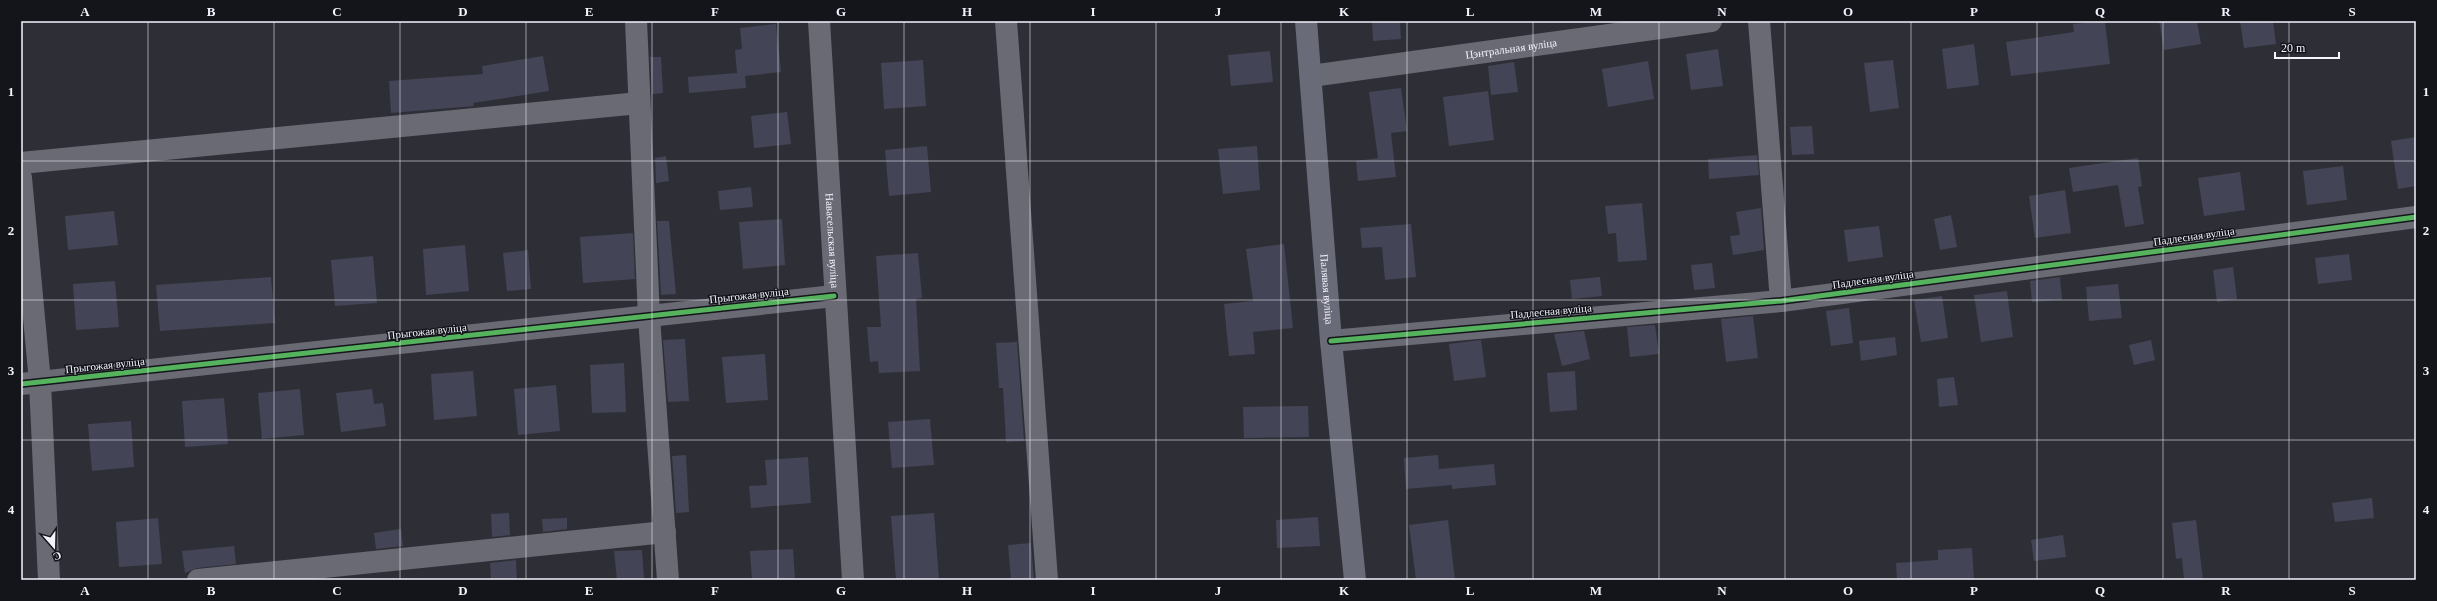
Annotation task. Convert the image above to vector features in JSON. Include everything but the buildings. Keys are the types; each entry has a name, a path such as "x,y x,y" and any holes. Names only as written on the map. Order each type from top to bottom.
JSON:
{"main road":[{"name":"Палявая вуліца","path":"1306,21 1312,76 1331,341 1355,580"}],"street":[{"path":"636,21 649,317 668,580"},
{"name":"Навасельская вуліца","path":"819,21 834,296 853,580"},
{"path":"1006,21 1047,580"},
{"name":"Цэнтральная вуліца","path":"1312,76 1711,21"},
{"path":"1759,21 1781,301"},
{"path":"21,163 640,103"},
{"path":"21,178 31,383 49,580"},
{"name":"Падлесная вуліца","path":"1331,341 1781,301 2416,217"},
{"name":"Прыгожая вуліца","path":"31,383 834,296"},
{"path":"198,580 665,532"}],"cycle path":[{"path":"1331,341 1781,301 2416,217"},
{"path":"21,384 834,296"}]}
